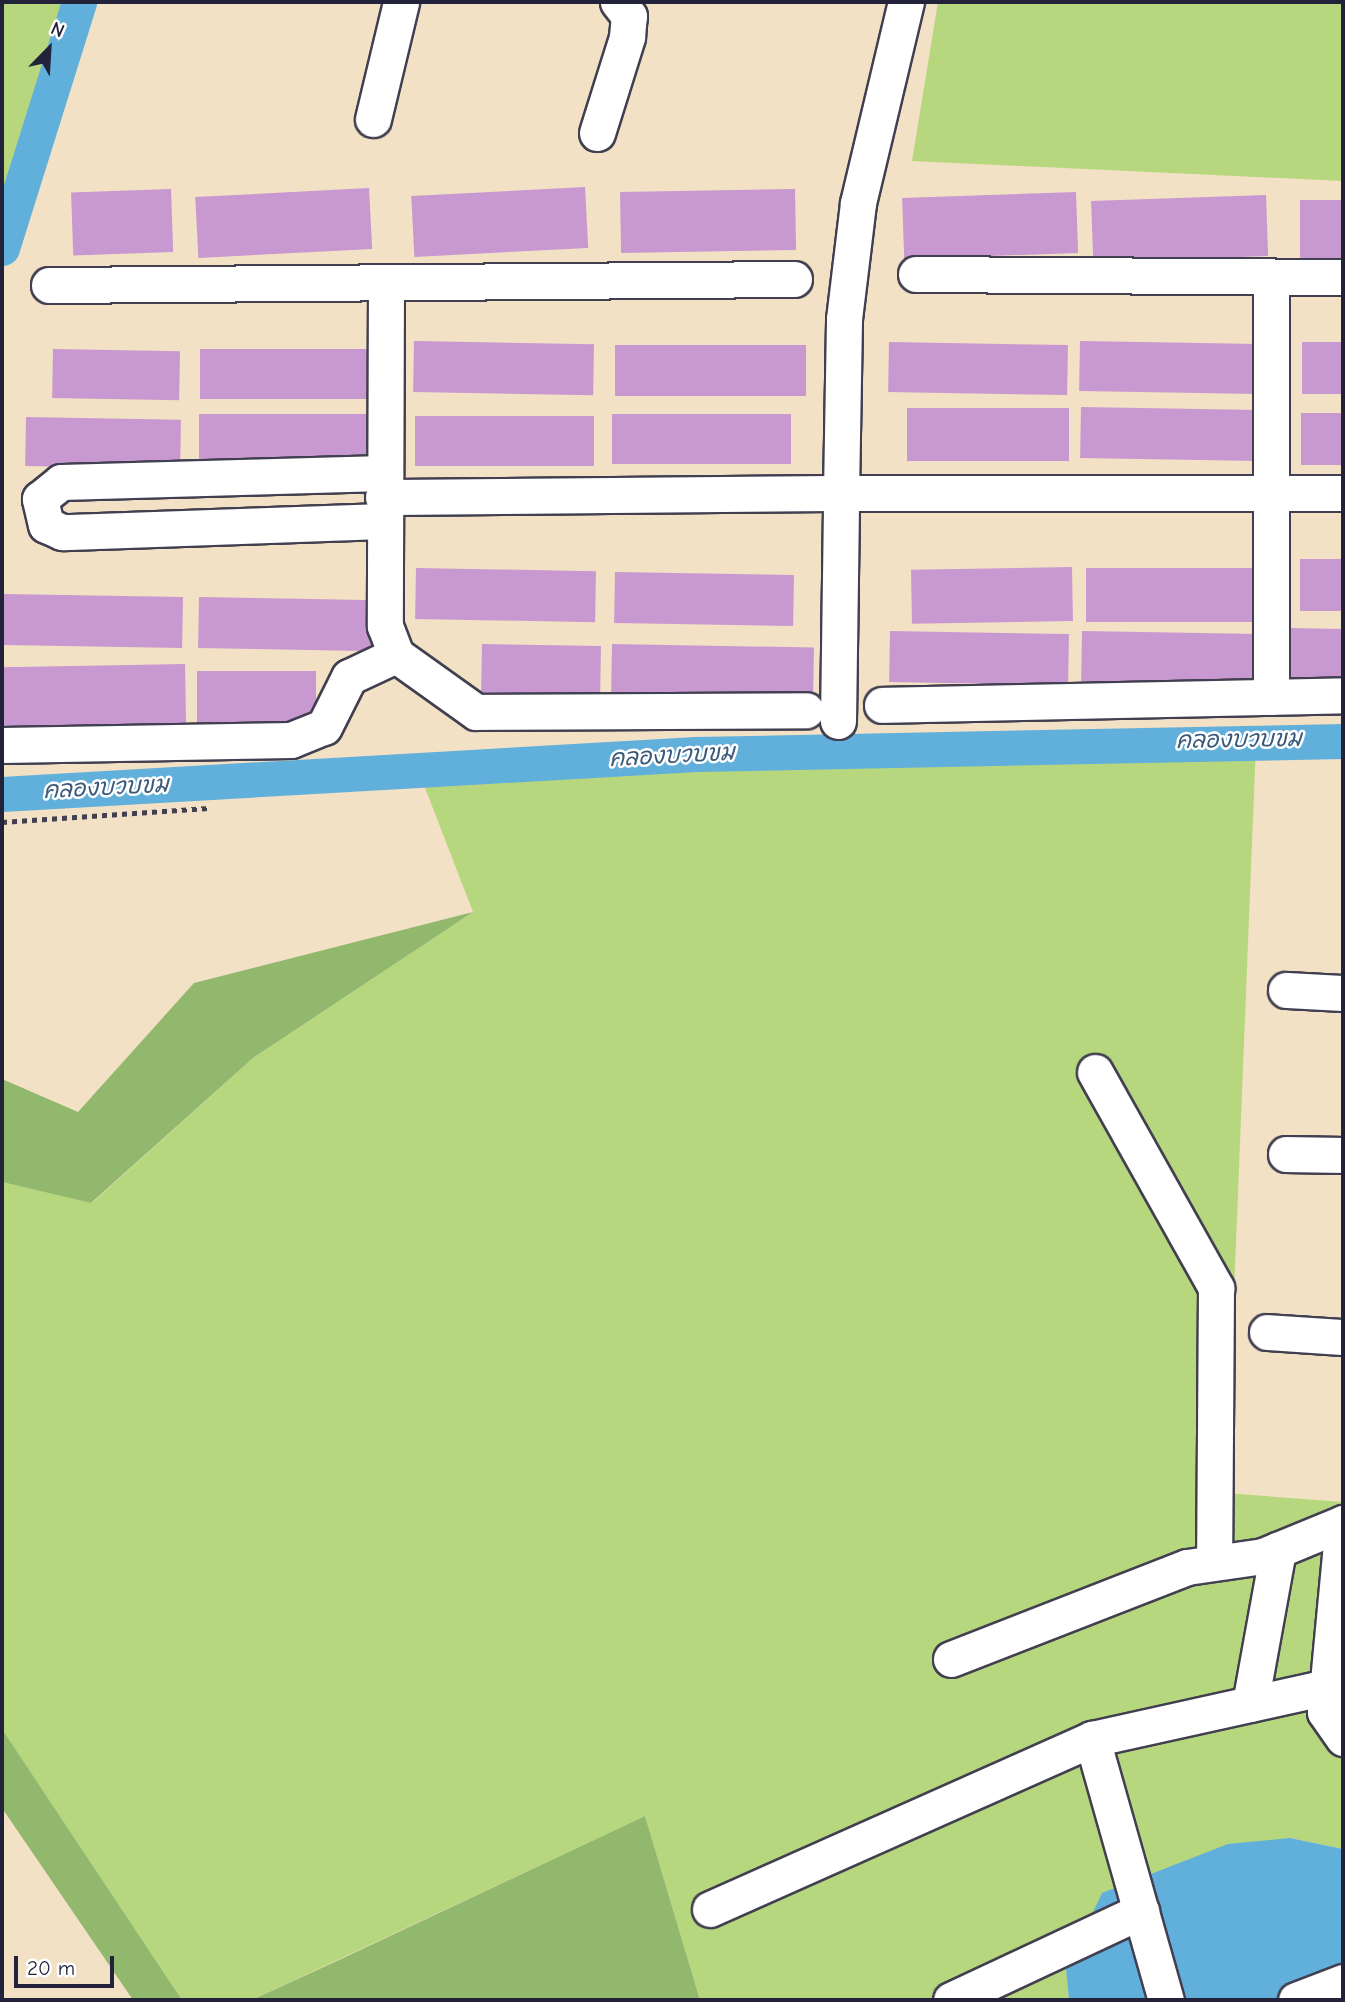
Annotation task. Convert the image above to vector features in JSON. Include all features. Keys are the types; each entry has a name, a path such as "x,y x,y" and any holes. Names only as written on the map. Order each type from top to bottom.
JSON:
{"street":[{"path":"373,119 401,2"},
{"path":"597,133 627,37 629,16 618,2"},
{"path":"386,283 383,497 385,626 396,655 477,712 822,715 841,493 844,319 858,203 906,2"},
{"path":"916,274 1343,277"},
{"path":"1271,277 1271,696"},
{"path":"49,285 794,279"},
{"path":"383,497 62,532 46,525 40,499 61,482 383,497 841,493 1343,494"},
{"path":"2,745 291,740 324,727 349,677 396,655"},
{"path":"882,705 1343,695"},
{"path":"1286,990 1343,993"},
{"path":"1095,1072 1216,1288 1214,1562"},
{"path":"1286,1153 1343,1155"},
{"path":"1267,1332 1343,1337"},
{"path":"951,1659 1214,1562 1278,1550 1343,1523 1325,1712 1343,1738"},
{"path":"1250,1704 1278,1550"},
{"path":"710,1909 1092,1739 1327,1687"},
{"path":"1092,1739 1166,2000"},
{"path":"951,2000 1141,1911"},
{"path":"1296,2000 1343,1982"}],"path":[{"path":"2,821 209,808"}],"green space":[{"path":"2,2 62,2 2,193"},
{"path":"938,2 1343,2 1343,181 912,161"},
{"path":"1256,743 1226,1493 1343,1502 1343,1849 1290,1838 1066,1969 1069,2000 700,2000 645,1816 252,2000 182,2000 2,1729 2,1182 92,1203 253,1058 473,912 422,780"},
{"path":"473,912 253,1058 91,1203 2,1182 2,1079 78,1112 194,983"},
{"path":"2,1729 182,2000 133,2000 2,1808"},
{"path":"645,1816 700,2000 252,2000 339,1960"}],"water":[{"path":"1290,1838 1343,1849 1343,2000 1069,2000 1066,1969 1102,1893 1228,1844"}],"building":[{"path":"585,187 588,248 414,257 411,196"},
{"path":"369,188 372,249 198,258 195,197"},
{"path":"171,189 173,252 73,255 71,192"},
{"path":"795,189 796,250 621,253 620,192"},
{"path":"1076,192 1078,253 904,259 902,198"},
{"path":"1266,195 1268,256 1093,262 1091,201"},
{"path":"1300,200 1343,200 1343,260 1300,260"},
{"path":"414,341 594,344 593,395 413,392"},
{"path":"1080,341 1259,344 1258,394 1079,391"},
{"path":"889,342 1068,345 1067,395 888,392"},
{"path":"1302,342 1343,342 1343,394 1302,394"},
{"path":"615,345 806,345 806,396 615,396"},
{"path":"53,349 180,351 179,400 52,398"},
{"path":"200,349 369,349 369,399 200,399"},
{"path":"1081,407 1260,410 1259,461 1080,458"},
{"path":"907,408 1069,408 1069,461 907,461"},
{"path":"1301,413 1343,413 1343,465 1301,465"},
{"path":"199,414 368,414 368,465 199,465"},
{"path":"612,414 791,414 791,464 612,464"},
{"path":"415,416 594,416 594,466 415,466"},
{"path":"26,417 181,420 180,469 25,466"},
{"path":"1300,559 1343,559 1343,611 1300,611"},
{"path":"1072,567 1073,621 912,624 911,570"},
{"path":"416,568 596,571 595,622 415,619"},
{"path":"1086,568 1255,568 1255,622 1086,622"},
{"path":"615,572 794,575 793,626 614,623"},
{"path":"4,594 183,597 182,648 3,645"},
{"path":"199,597 379,600 378,651 198,648"},
{"path":"1288,628 1343,629 1342,682 1287,681"},
{"path":"890,631 1069,634 1068,685 889,682"},
{"path":"1082,631 1261,634 1260,684 1081,681"},
{"path":"482,644 601,646 600,701 481,699"},
{"path":"612,644 814,648 813,700 611,696"},
{"path":"185,664 186,734 3,737 2,667"},
{"path":"197,671 316,671 316,725 197,725"}],"waterway":[{"name":"คลองบวบขม","path":"2,248 79,2"},
{"name":"คลองบวบขม","path":"2,794 696,754 1343,741"}]}
